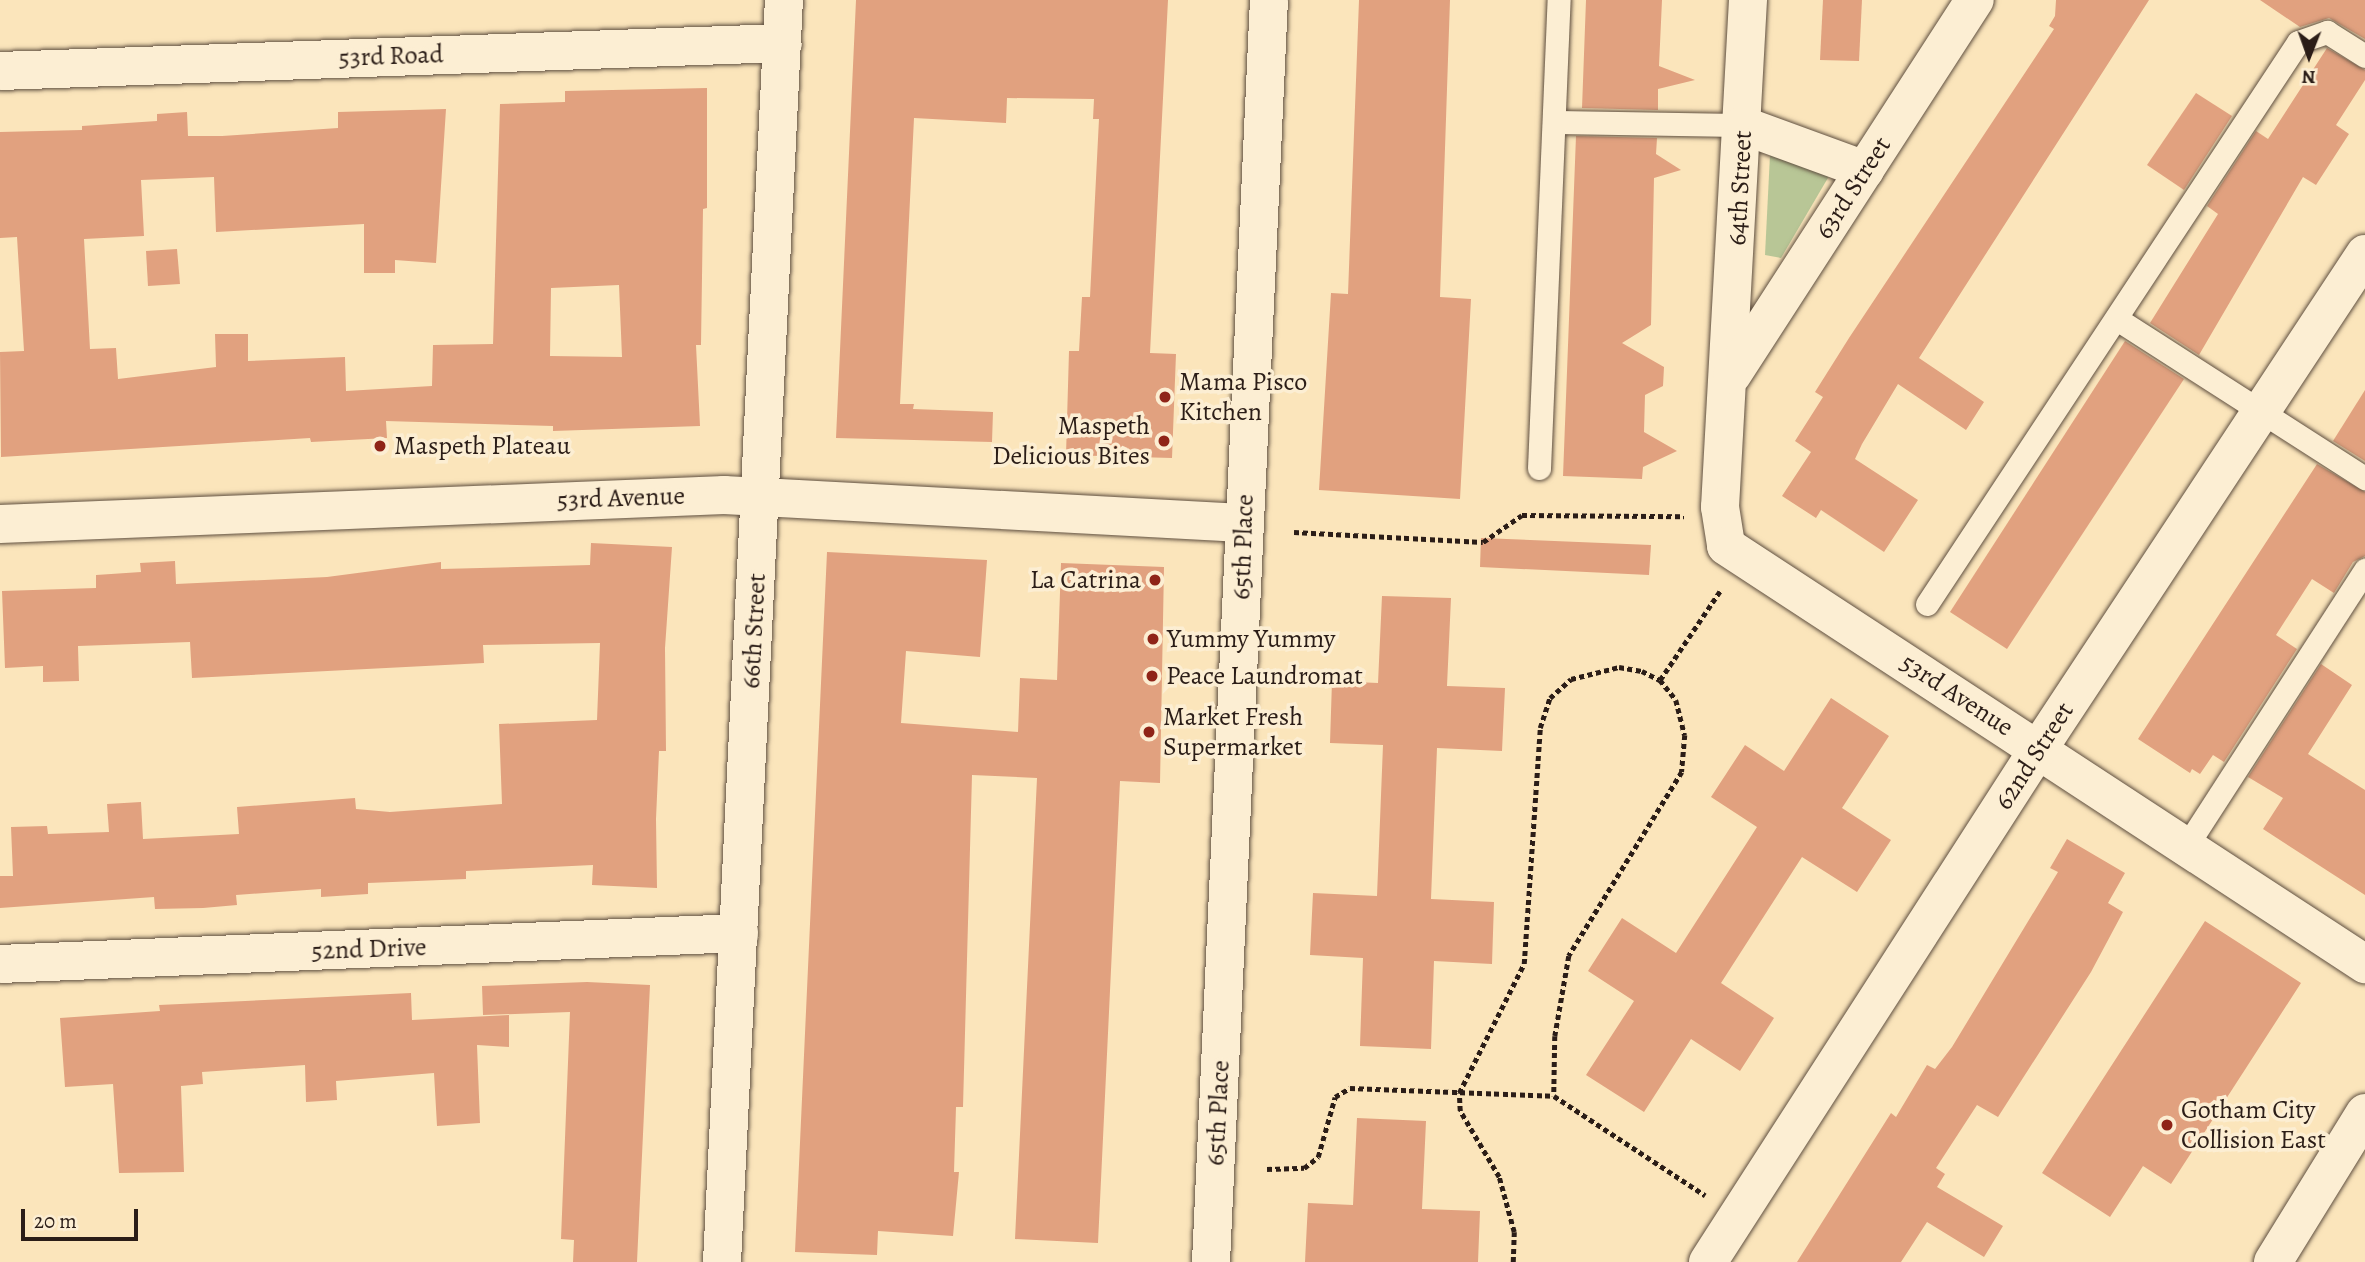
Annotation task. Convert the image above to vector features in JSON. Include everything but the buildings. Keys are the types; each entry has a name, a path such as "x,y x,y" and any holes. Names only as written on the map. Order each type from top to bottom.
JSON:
{"street":[{"name":"66th Street","path":"722,1262 784,0"},
{"name":"65th Place","path":"1211,1262 1236,756 1242,523 1269,0"},
{"name":"64th Street","path":"1731,376 1748,0"},
{"name":"63rd Street","path":"1731,376 1975,0"},
{"name":"53rd Road","path":"0,71 782,43"},
{"path":"1742,125 1865,170"},
{"name":"62nd Street","path":"1708,1262 2039,748 2365,254"},
{"name":"53rd Avenue","path":"1731,376 1720,507 1726,546 2039,748 2365,964"},
{"name":"53rd Avenue","path":"0,524 691,495 1242,523"},
{"name":"52nd Drive","path":"0,964 739,933"},
{"path":"2273,1262 2365,1113"}],"lane":[{"path":"1539,468 1559,0"},
{"path":"1927,604 2118,320 2298,42 2327,33 2365,55"},
{"path":"1554,122 1742,125"},
{"path":"2118,320 2263,410 2365,478"},
{"path":"2187,845 2365,570"}],"path":[{"path":"1294,532 1483,542 1521,514 1664,519 1692,515"},
{"path":"1660,680 1720,592"},
{"path":"1513,1262 1514,1232 1499,1177 1460,1111 1460,1093 1524,964 1540,728 1550,698 1571,679 1593,670 1630,669 1660,680 1676,700 1685,735 1682,772 1569,956 1555,1036 1554,1096"},
{"path":"1267,1169 1304,1168 1318,1157 1335,1097 1350,1088 1554,1096 1706,1196"}],"green space":[{"path":"1770,155 1832,171 1781,258 1765,255"}],"place":[{"name":"Mama Pisco Kitchen","path":"1165,397"},
{"name":"Maspeth Delicious Bites","path":"1164,441"},
{"name":"Maspeth Plateau","path":"380,446"},
{"name":"La Catrina","path":"1155,580"},
{"name":"Yummy Yummy","path":"1153,639"},
{"name":"Peace Laundromat","path":"1152,676"},
{"name":"Market Fresh Supermarket","path":"1149,732"},
{"name":"Gotham City Collision East","path":"2167,1125"}]}
